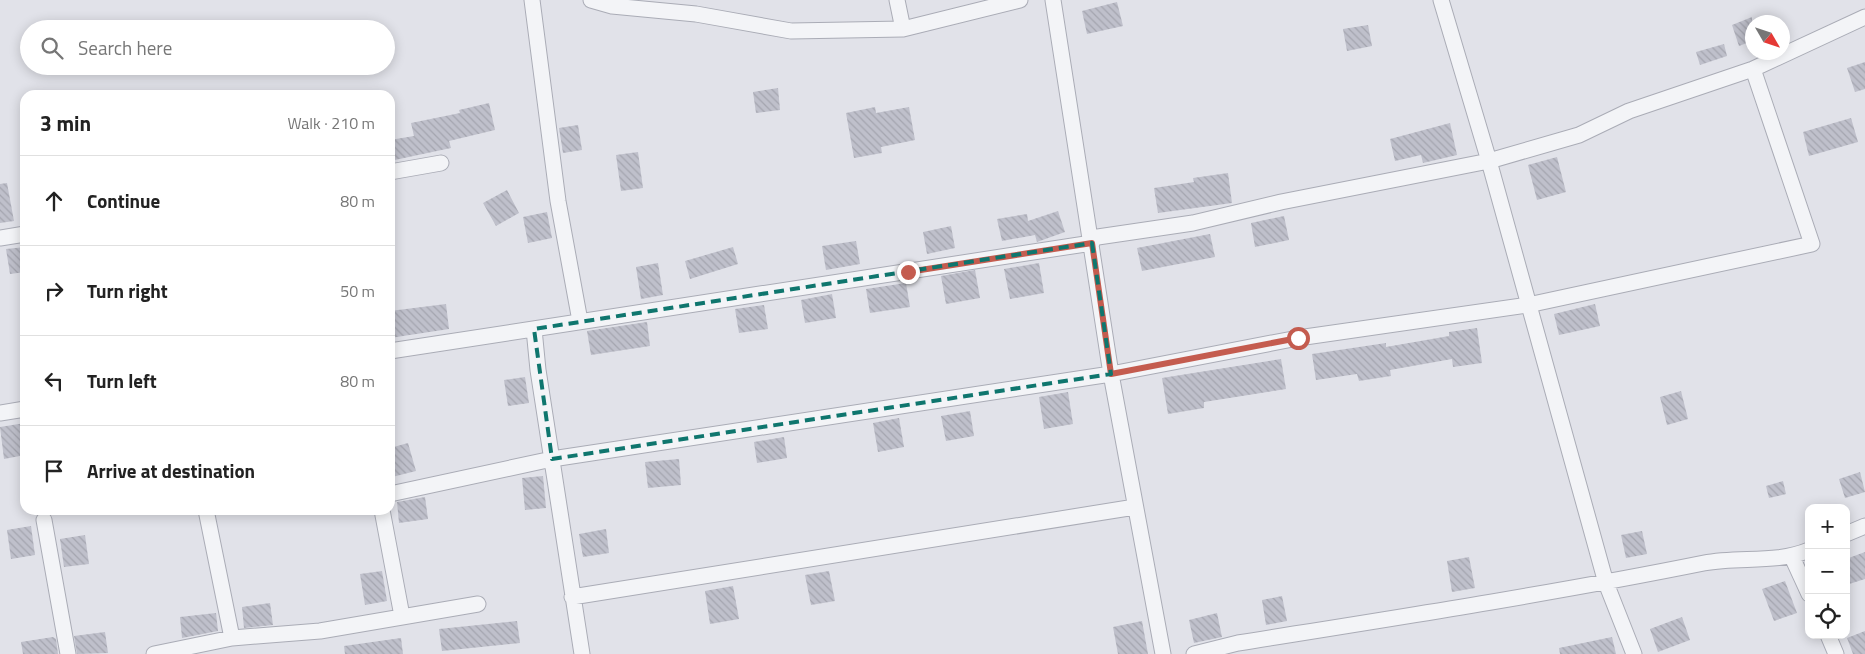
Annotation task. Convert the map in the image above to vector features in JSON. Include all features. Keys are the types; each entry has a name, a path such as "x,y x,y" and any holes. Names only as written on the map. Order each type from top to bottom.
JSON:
{"street":[{"path":"532,0 558,201 580,321"},
{"path":"591,0 612,6 695,7 791,31 903,29 1020,0"},
{"path":"897,0 903,29"},
{"path":"1053,0 1111,374 1163,654"},
{"path":"1441,0 1489,161 1606,583 1634,654"},
{"path":"395,350 580,321 668,310 1193,223 1281,202 1489,161 1579,134 1629,111 1753,69 1865,17"},
{"path":"395,493 552,459 1111,374 1298,338 1528,305 1812,244 1753,69"},
{"path":"395,171 440,163"},
{"path":"0,238 20,235"},
{"path":"534,329 572,597 582,654"},
{"path":"0,413 20,410"},
{"path":"572,597 1135,507"},
{"path":"207,515 232,638"},
{"path":"383,515 402,616"},
{"path":"44,520 68,654"},
{"path":"1850,532 1865,526"},
{"path":"1194,654 1238,643 1606,583 1708,563 1792,557 1805,552"},
{"path":"1792,557 1805,585"},
{"path":"154,654 232,638 320,631 478,604"},
{"path":"1830,639 1836,654"}],"highlighted area":[{"path":"1092,243 1111,374 552,459 534,329"}],"building":[{"path":"1117,2 1123,26 1087,34 1082,11"},
{"path":"1745,20 1745,44 1739,46 1732,25"},
{"path":"1368,25 1372,46 1347,51 1343,29"},
{"path":"1724,44 1727,56 1700,65 1696,52"},
{"path":"1865,62 1865,89 1855,92 1847,68"},
{"path":"778,88 780,110 756,113 753,92"},
{"path":"489,103 495,130 449,141 451,148 395,160 395,139 414,136 411,123 460,113 459,110"},
{"path":"875,107 876,113 909,107 915,140 881,147 882,153 854,158 846,113"},
{"path":"1851,118 1858,142 1809,156 1803,132"},
{"path":"1450,123 1457,155 1423,163 1421,155 1395,161 1390,139"},
{"path":"578,125 582,150 563,153 559,128"},
{"path":"638,152 643,188 621,191 616,155"},
{"path":"1557,157 1566,192 1537,200 1528,165"},
{"path":"1228,173 1232,203 1158,213 1154,188 1194,182 1193,178"},
{"path":"7,183 14,221 0,223 0,184"},
{"path":"507,190 519,213 496,226 483,203"},
{"path":"1058,211 1065,232 1037,242 1035,235 1002,241 997,219 1027,214 1028,221"},
{"path":"547,212 552,238 528,243 523,217"},
{"path":"1284,216 1289,240 1255,247 1251,223"},
{"path":"951,226 955,248 927,254 923,232"},
{"path":"1210,234 1215,257 1142,271 1137,248"},
{"path":"856,241 860,264 826,270 822,246"},
{"path":"733,247 738,264 690,279 685,261"},
{"path":"20,248 20,273 10,274 6,249"},
{"path":"658,263 663,295 641,299 636,267"},
{"path":"1039,263 1044,293 1010,299 1004,269"},
{"path":"975,270 980,298 946,304 941,276"},
{"path":"906,283 910,307 870,313 866,289"},
{"path":"832,294 836,318 805,323 801,300"},
{"path":"446,304 449,329 395,337 395,310"},
{"path":"1595,304 1600,326 1559,335 1554,314"},
{"path":"764,305 768,329 739,333 735,309"},
{"path":"647,322 650,346 591,355 587,331"},
{"path":"1477,328 1482,363 1453,367 1452,359 1390,370 1391,376 1359,381 1357,374 1316,380 1312,354 1386,343 1386,347 1449,336 1449,332"},
{"path":"1281,359 1286,389 1204,402 1204,408 1168,414 1162,378"},
{"path":"525,377 529,403 508,406 504,380"},
{"path":"1681,391 1688,419 1667,425 1660,397"},
{"path":"1068,392 1073,424 1044,429 1039,397"},
{"path":"970,411 974,436 946,441 941,416"},
{"path":"899,418 904,447 878,452 873,423"},
{"path":"20,424 20,456 4,459 0,427"},
{"path":"784,437 787,458 757,463 754,442"},
{"path":"408,443 416,471 395,476 395,447"},
{"path":"679,459 681,485 648,488 645,462"},
{"path":"1860,472 1865,492 1845,498 1839,479"},
{"path":"543,476 546,508 525,510 522,478"},
{"path":"1783,481 1786,494 1769,498 1766,486"},
{"path":"425,497 428,519 399,523 397,502"},
{"path":"31,526 35,555 11,559 7,530"},
{"path":"606,529 609,553 583,557 579,534"},
{"path":"1642,531 1647,554 1626,558 1621,535"},
{"path":"85,535 89,564 64,567 60,539"},
{"path":"1865,552 1865,579 1850,584 1850,558"},
{"path":"1469,557 1475,588 1452,592 1447,561"},
{"path":"382,571 387,601 365,605 360,574"},
{"path":"829,571 835,601 811,605 805,575"},
{"path":"1785,581 1797,613 1774,621 1762,589"},
{"path":"733,586 739,619 710,624 705,591"},
{"path":"1282,596 1287,621 1266,625 1262,600"},
{"path":"270,603 273,625 244,628 242,607"},
{"path":"216,613 218,631 182,638 180,617"},
{"path":"1217,613 1222,637 1194,643 1189,620"},
{"path":"1682,617 1690,640 1658,652 1650,629"},
{"path":"517,621 520,643 442,651 439,629"},
{"path":"1142,621 1148,654 1118,654 1113,627"},
{"path":"1865,631 1865,654 1853,654 1847,639 1850,639 1850,637"},
{"path":"105,632 108,653 77,654 74,636"},
{"path":"53,637 56,639 58,654 23,654 21,642"},
{"path":"1612,637 1616,654 1560,654 1559,648"},
{"path":"401,638 403,654 345,654 344,646"}],"route":[{"path":"908,272 971,261 1053,251 1092,243 1111,374 1298,338"}]}
